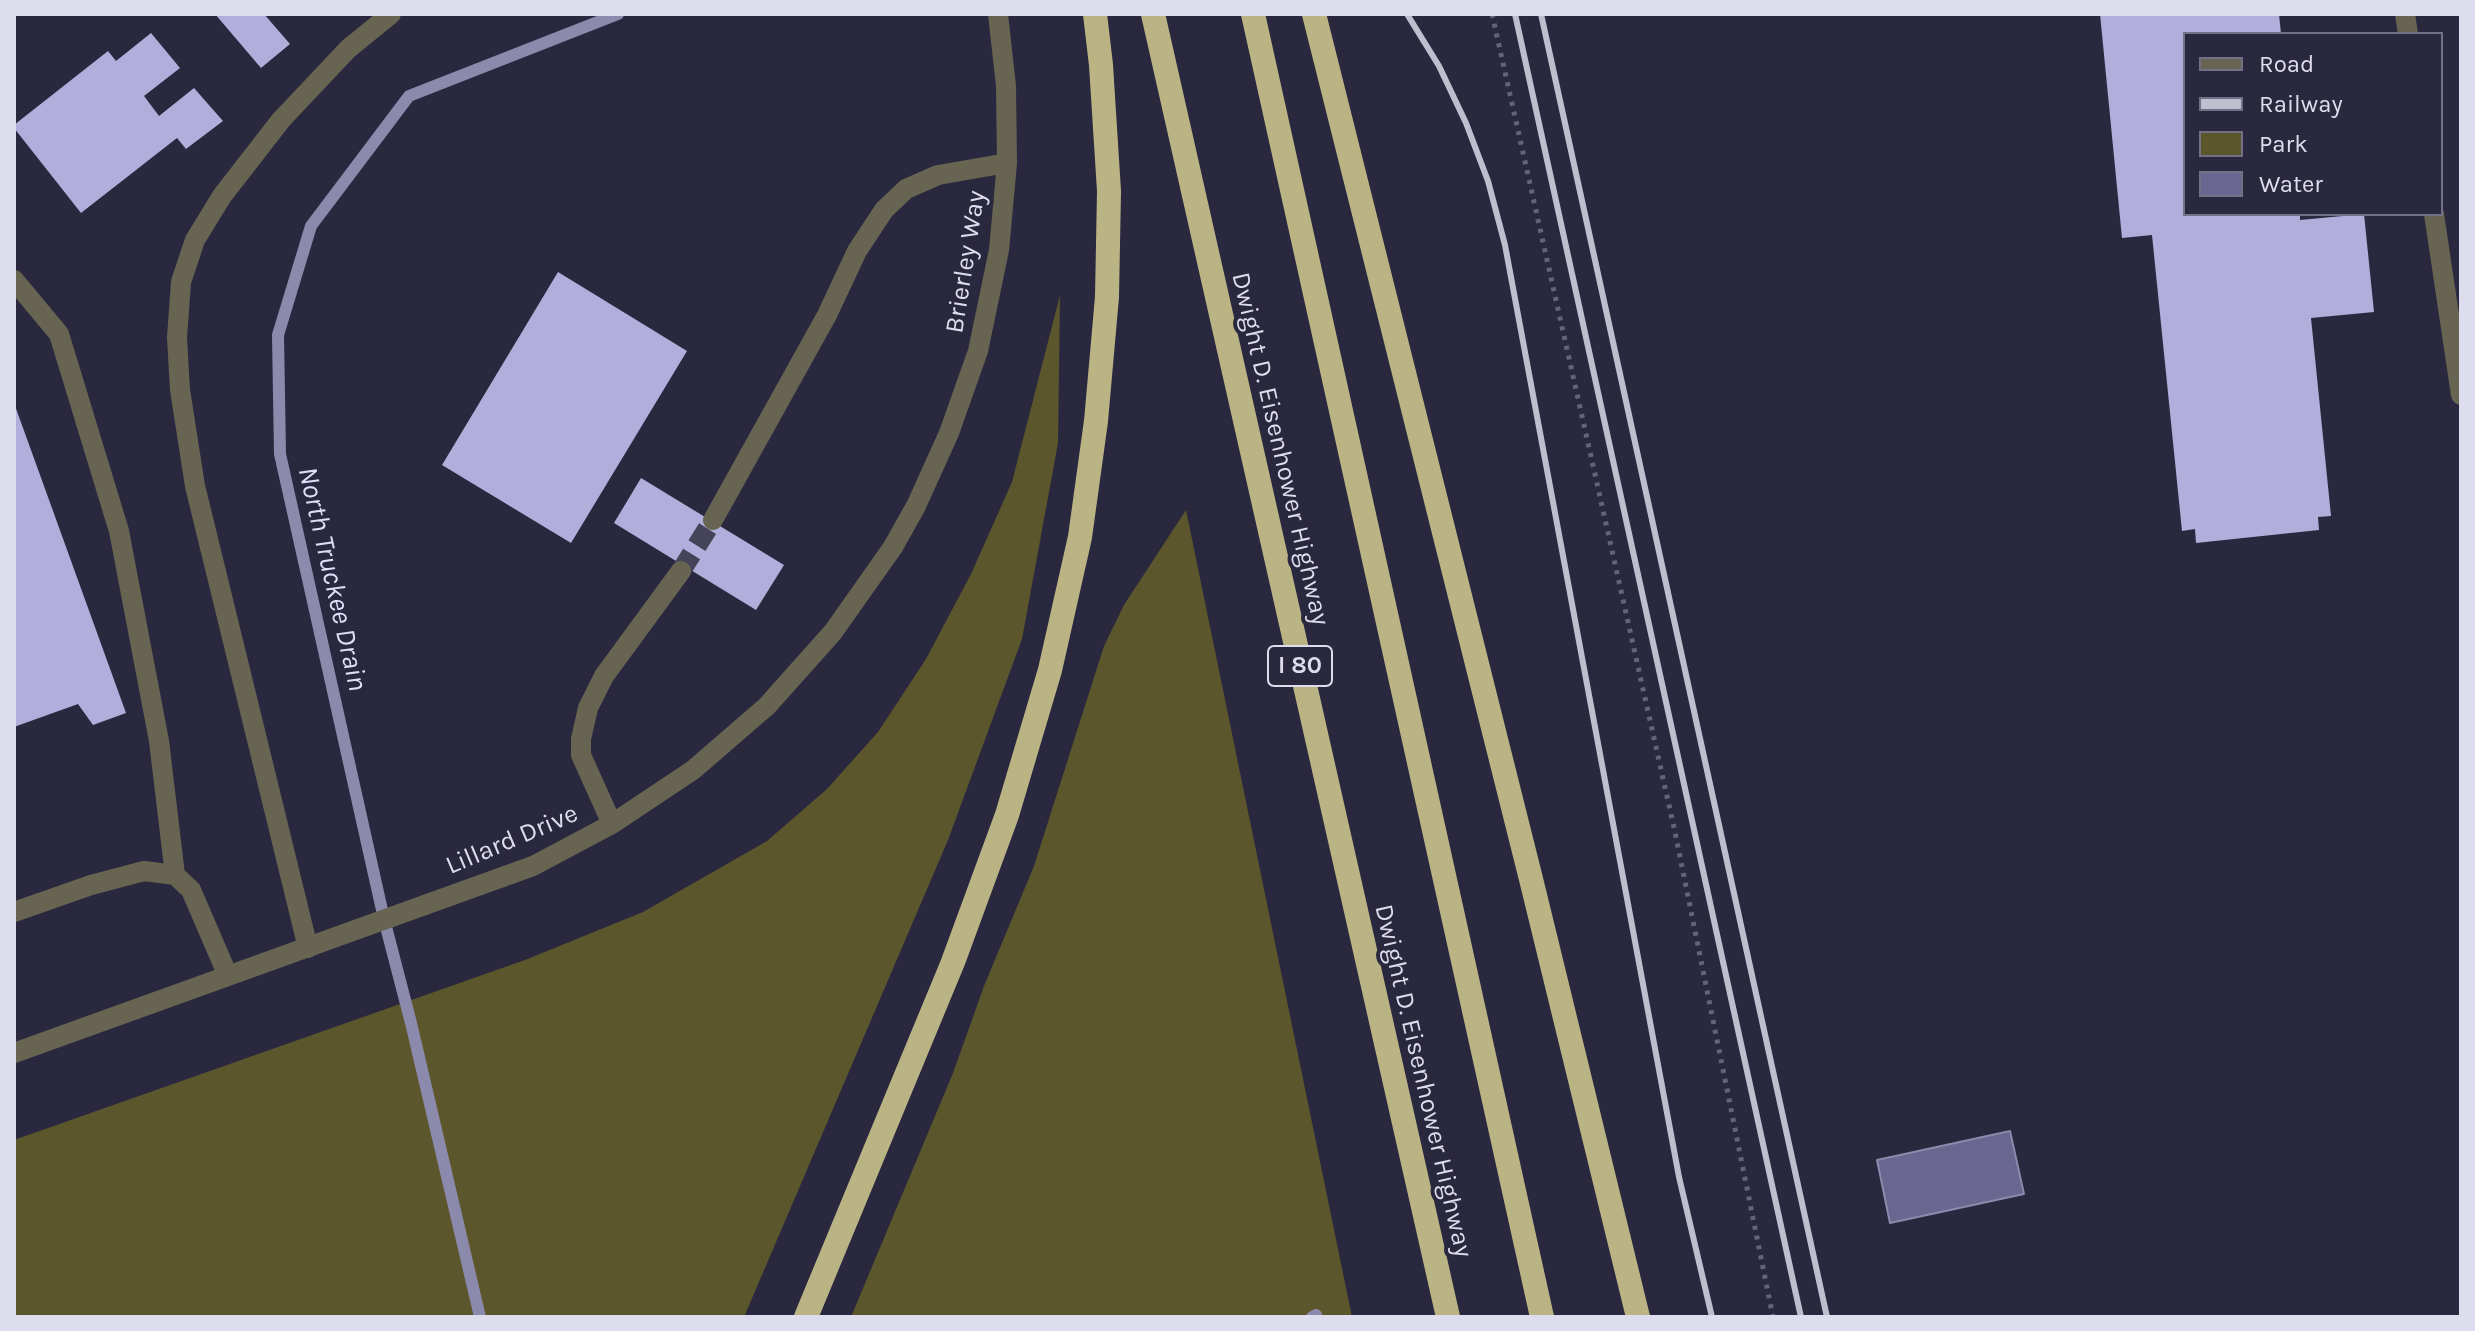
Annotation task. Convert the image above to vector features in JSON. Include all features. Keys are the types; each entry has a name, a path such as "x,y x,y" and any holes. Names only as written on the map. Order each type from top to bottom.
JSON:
{"highway":[{"path":"806,1317 953,962 1007,815 1050,670 1077,552 1096,421 1107,297 1109,191 1095,14"},
{"name":"Dwight D. Eisenhower Highway","path":"1153,14 1448,1317"},
{"path":"1253,14 1542,1317"},
{"path":"1314,14 1638,1317"}],"street":[{"path":"308,948 195,486 180,390 177,338 181,282 195,240 222,196 281,120 348,49 391,14"},
{"name":"Brierley Way","path":"916,506 949,433 978,351 999,250 1007,163 1006,86 998,14"},
{"path":"713,520 827,315 857,251 884,210 906,189 938,175 1007,163"},
{"path":"2434,216 2461,395"},
{"path":"14,280 59,334 119,531 159,741 175,875"},
{"name":"Lillard Drive","path":"14,1053 533,866 612,824 693,770 767,706 833,632 893,547 916,506"},
{"path":"612,824 581,755 588,708 604,676 681,571"},
{"path":"14,912 91,885 144,871 175,875 191,890 228,976"}],"path":[{"path":"1492,14 1675,832 1773,1317"}],"green space":[{"path":"1060,295 1058,443 1022,639 948,840 744,1317 14,1317 14,1140 525,960 643,912 767,841 827,789 878,732 926,659 971,574 1012,482"},
{"path":"1186,510 1352,1317 851,1317 953,1073 984,986 1034,866 1104,646 1124,605"}],"water":[{"path":"2010,1131 2024,1194 1890,1223 1877,1160"}],"building":[{"path":"215,14 264,14 290,44 261,68"},
{"path":"2100,14 2279,14 2281,32 2183,32 2183,216 2300,216 2300,220 2364,216 2374,312 2311,318 2331,516 2318,517 2319,530 2196,543 2195,529 2182,531 2152,235 2122,238"},
{"path":"151,33 180,68 144,96 159,116 194,88 223,121 186,149 177,138 81,213 14,125 108,51 116,61"},
{"path":"558,272 687,351 571,543 442,465"},
{"path":"14,403 126,713 93,725 78,704 14,727"},
{"path":"641,478 784,565 756,610 614,523"}],"waterway":[{"name":"North Truckee Drain","path":"480,1317 384,919 280,454 278,335 311,226 409,96 618,14"},
{"path":"1312,1317 1316,1315"}],"tunnel":[{"path":"681,571 713,520"}],"railway":[{"path":"1407,14 1439,66 1466,123 1488,181 1505,245 1679,1177 1712,1317"},
{"path":"1515,14 1801,1317"},
{"path":"1541,14 1827,1317"}]}
